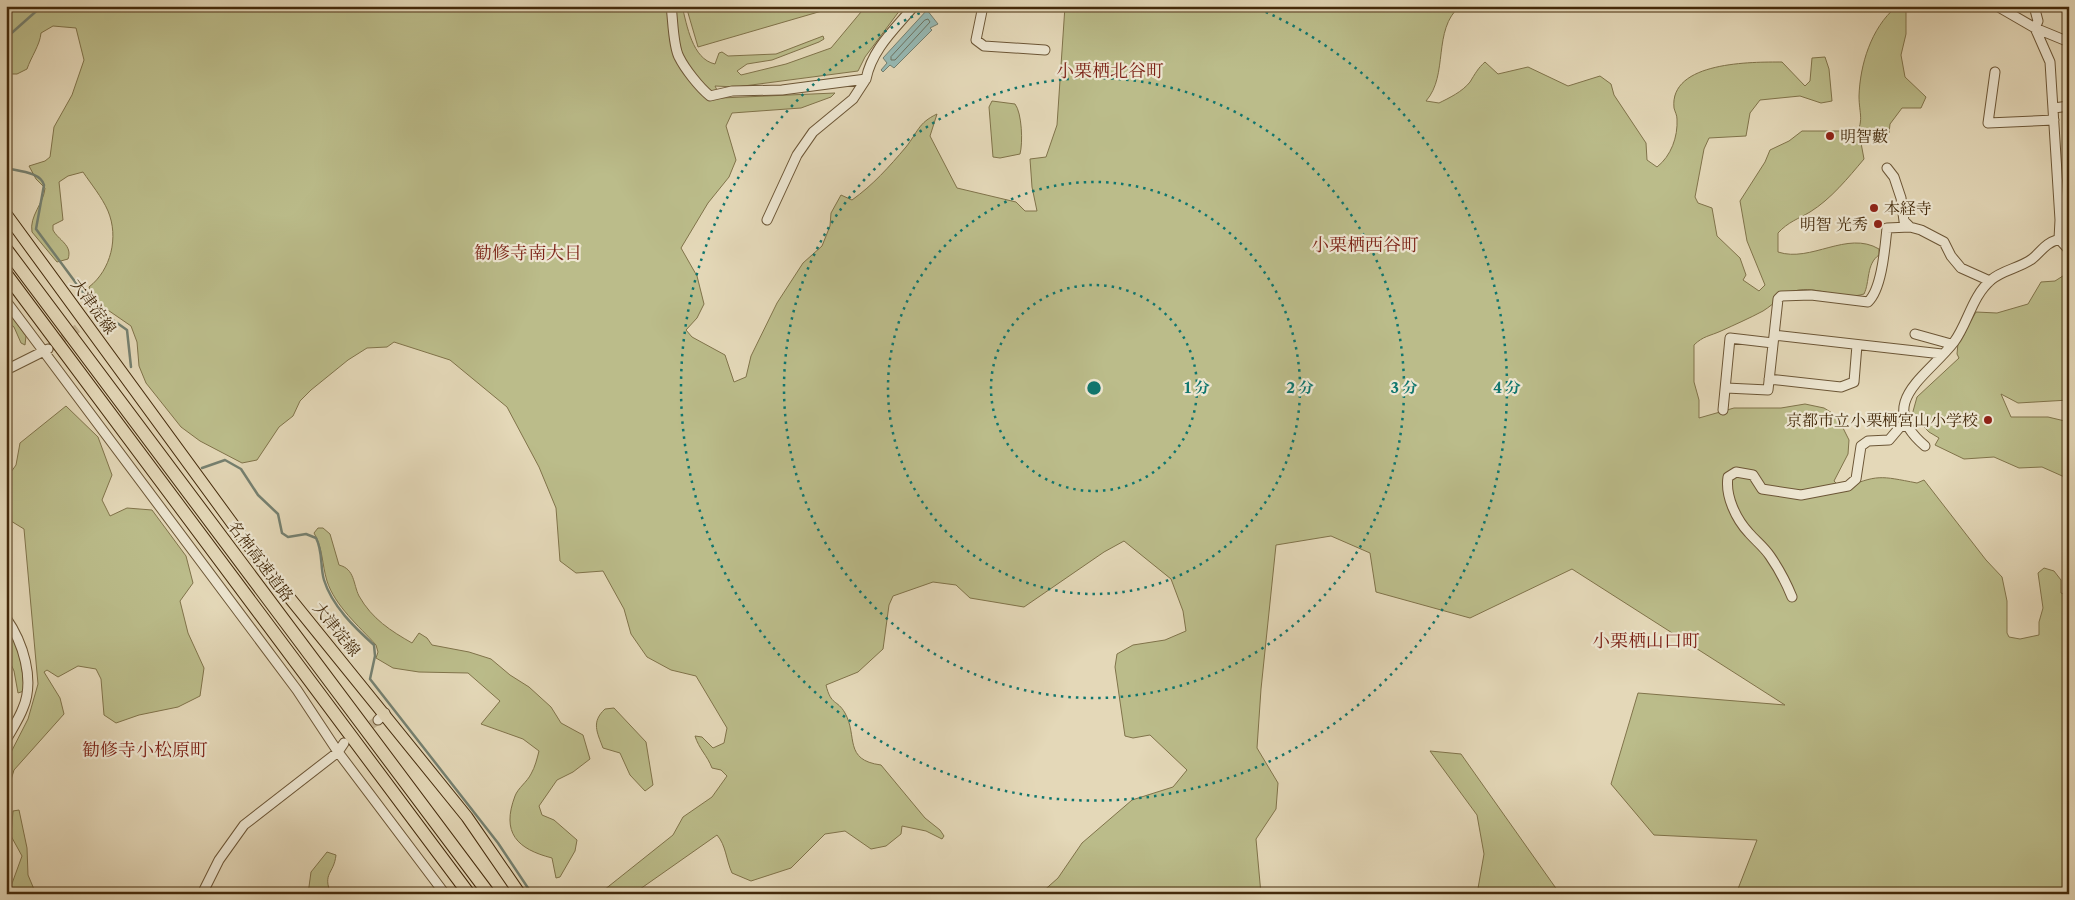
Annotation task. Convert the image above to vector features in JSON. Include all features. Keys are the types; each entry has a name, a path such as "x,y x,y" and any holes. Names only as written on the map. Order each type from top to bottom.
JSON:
{"highway":[{"name":"名神高速道路","path":"6,249 489,894"},
{"name":"名神高速道路","path":"6,274 470,894"}],"main road":[{"name":"大津淀線","path":"6,214 84,324 260,560 381,717 468,817 520,894"}],"street":[{"path":"671,6 678,56 692,74 697,86 710,96 732,91 782,90 866,79"},
{"path":"767,220 797,155 813,132 853,99 866,79 875,53 914,6"},
{"path":"983,6 976,40 984,46 1044,50"},
{"path":"1997,6 2035,28 2069,42"},
{"path":"2034,6 2038,21 2035,28 2050,62 2064,221 2059,239"},
{"path":"1995,72 1988,123 2054,120"},
{"path":"2054,108 2069,106"},
{"path":"1887,168 1894,177 1901,198 1904,221 1910,227 1944,242 1960,268 1990,281"},
{"path":"1726,388 1768,390 1778,299 1781,296 1811,296 1868,302 1875,296 1885,248 1887,228 1910,227"},
{"path":"2059,239 2069,250"},
{"path":"1925,446 1910,433 1906,425 1904,414 1906,400 1912,386 1951,344 1971,307 1990,281 2032,259 2047,243 2059,239"},
{"path":"6,302 45,351 296,690 338,752 444,893"},
{"path":"1915,334 1951,344"},
{"path":"1724,410 1730,338 1857,345 1942,354"},
{"path":"1769,379 1841,387 1854,382 1857,345"},
{"path":"6,370 45,351"},
{"path":"1792,597 1785,580 1769,554 1747,532 1736,513 1726,490 1728,477 1736,472 1754,475 1762,489 1801,495 1848,486 1856,479 1860,446 1868,441 1889,440 1900,426 1906,425"},
{"path":"6,618 21,647 27,670 28,691 24,708 6,740"},
{"path":"202,894 219,860 244,825 338,752 344,743"}],"green space":[{"path":"6,6 682,6 696,48 701,56 715,64 719,53 722,52 728,56 776,54 823,36 824,39 819,42 772,60 747,64 737,71 741,75 786,64 831,48 866,6 903,6 865,57 858,71 736,87 715,86 721,98 835,93 831,97 801,108 732,113 726,126 736,160 729,177 708,203 681,248 697,276 704,304 697,318 686,330 692,337 725,355 734,382 746,377 751,356 777,303 803,263 822,246 830,226 831,213 841,195 852,200 867,188 906,147 922,124 931,117 937,114 930,136 957,188 1016,202 1025,211 1037,211 1032,187 1030,159 1046,157 1057,125 1065,6 1133,9 1138,6 1460,6 1451,16 1446,27 1437,79 1426,101 1439,103 1459,92 1467,86 1485,62 1498,74 1528,67 1568,86 1600,76 1611,84 1614,95 1646,143 1647,160 1657,167 1662,163 1673,146 1677,126 1674,108 1676,93 1685,81 1698,73 1715,67 1734,64 1782,62 1805,86 1810,81 1812,58 1825,57 1829,69 1832,101 1821,103 1800,96 1760,100 1750,113 1746,136 1709,138 1704,149 1695,197 1698,203 1712,208 1717,236 1740,258 1746,275 1743,280 1759,291 1765,285 1747,241 1740,201 1765,162 1770,150 1789,141 1802,131 1840,131 1854,138 1861,117 1860,84 1868,48 1880,25 1896,7 1906,10 1906,34 1901,55 1905,77 1926,97 1921,108 1902,108 1890,124 1889,133 1877,138 1864,139 1861,143 1864,159 1845,181 1818,207 1789,223 1778,233 1778,252 1803,254 1842,244 1854,243 1867,244 1879,249 1879,255 1870,268 1864,294 1848,296 1815,290 1793,291 1784,295 1763,311 1697,342 1694,345 1694,382 1699,400 1699,418 1734,408 1781,408 1805,404 1824,408 1837,416 1849,440 1848,454 1834,481 1842,489 1879,478 1917,483 1924,480 1986,560 2002,577 2007,601 2007,633 2009,637 2020,639 2039,635 2039,622 2043,608 2038,573 2044,568 2054,571 2061,580 2061,593 2069,596 2069,894 1736,894 1757,840 1654,835 1611,784 1638,693 1785,705 1572,569 1470,618 1376,592 1370,553 1331,536 1276,545 1261,689 1257,748 1278,783 1276,809 1256,839 1261,894 1040,894 1058,878 1082,843 1132,800 1173,787 1187,770 1150,735 1133,738 1125,736 1115,667 1117,654 1133,645 1165,640 1186,631 1183,611 1171,579 1124,541 1104,552 1024,607 970,598 956,585 933,582 893,596 889,605 883,649 858,672 826,685 832,699 845,713 856,752 861,758 881,765 925,818 940,830 944,836 942,839 926,831 902,826 901,834 886,846 871,849 845,831 825,834 791,868 751,881 732,873 722,843 717,835 633,894 599,894 673,835 683,817 712,797 727,776 721,770 712,768 695,736 702,737 713,748 724,743 727,728 696,676 671,670 647,657 631,634 624,609 603,571 576,573 560,561 556,508 539,467 507,407 450,360 394,342 387,347 367,348 348,360 300,401 293,416 279,427 257,460 242,463 200,441 181,427 146,383 139,366 137,342 131,326 102,306 93,297 89,287 97,280 108,262 113,242 113,231 106,206 83,172 68,176 59,182 63,220 53,225 53,230 67,246 68,259 57,262 32,232 33,220 45,188 36,179 29,166 45,161 50,157 54,127 72,95 84,60 76,28 53,26 41,33 27,69 17,74 6,74"},
{"path":"686,6 839,6 698,47"},
{"path":"992,101 1015,104 1021,128 1020,154 1000,158 993,157 989,107"},
{"path":"2066,274 2069,275 2069,400 2018,403 2001,394 2011,417 2048,417 2069,422 2069,479 2042,467 2019,468 1994,457 1964,459 1935,445 1939,438 1929,432 1912,415 1917,397 1959,358 1957,354 1958,343 1976,312 1997,313 2028,304 2041,282 2055,281"},
{"path":"6,309 26,336 25,345 21,343 14,327 6,321"},
{"path":"66,406 98,437 112,475 102,500 110,516 127,508 152,510 186,556 193,583 180,601 188,633 204,668 200,696 178,707 139,715 116,723 104,715 101,679 96,669 78,666 58,677 47,670 44,672 60,698 64,714 14,770 6,796 6,762 28,719 38,684 24,529 6,518 6,479 16,465 20,443"},
{"path":"318,528 323,528 330,534 339,565 351,573 359,596 382,624 412,643 419,633 427,638 432,645 469,652 491,659 510,675 529,687 551,707 561,723 583,735 590,759 573,772 557,780 539,806 542,815 554,820 577,840 575,851 560,877 556,878 552,858 529,850 515,838 511,830 511,809 515,796 531,774 539,751 523,739 481,724 500,701 468,673 419,672 393,668 376,658 378,652 376,645 348,615 331,590 314,533"},
{"path":"6,626 17,649 23,674 24,691 18,693 14,671 6,653"},
{"path":"614,708 646,742 653,785 645,791 630,775 620,753 603,748 596,727 598,718 605,709"},
{"path":"1430,751 1461,754 1560,894 1477,894 1484,854 1477,815"},
{"path":"19,810 27,848 28,875 36,894 11,894 10,889 22,856 11,836 13,811"},
{"path":"327,852 336,855 328,877 331,894 308,894 311,872"}],"water":[{"path":"927,10 938,24 930,28 932,30 894,68 890,65 883,72 881,70 887,63 883,58"}],"waterway":[{"path":"6,38 42,6"},
{"path":"6,168 34,175 42,181 44,185 36,229 93,306 127,330 131,367"},
{"path":"202,468 225,460 241,469 258,495 278,514 282,533 288,537 306,534 316,538 320,548 322,570 328,590 338,608 374,645 375,656 370,679 498,843 532,894"}],"tunnel":[{"path":"48,349 81,326"},
{"path":"349,740 378,720"}],"place":[{"name":"明智藪","path":"1830,136"},
{"name":"本経寺","path":"1874,208"},
{"name":"明智 光秀","path":"1878,224"},
{"name":"京都市立小栗栖宮山小学校","path":"1988,420"}],"district":[{"name":"小栗栖北谷町","path":"1110,71"},
{"name":"小栗栖西谷町","path":"1365,245"},
{"name":"勧修寺南大日","path":"528,253"},
{"name":"小栗栖山口町","path":"1646,641"},
{"name":"勧修寺小松原町","path":"145,750"}]}
